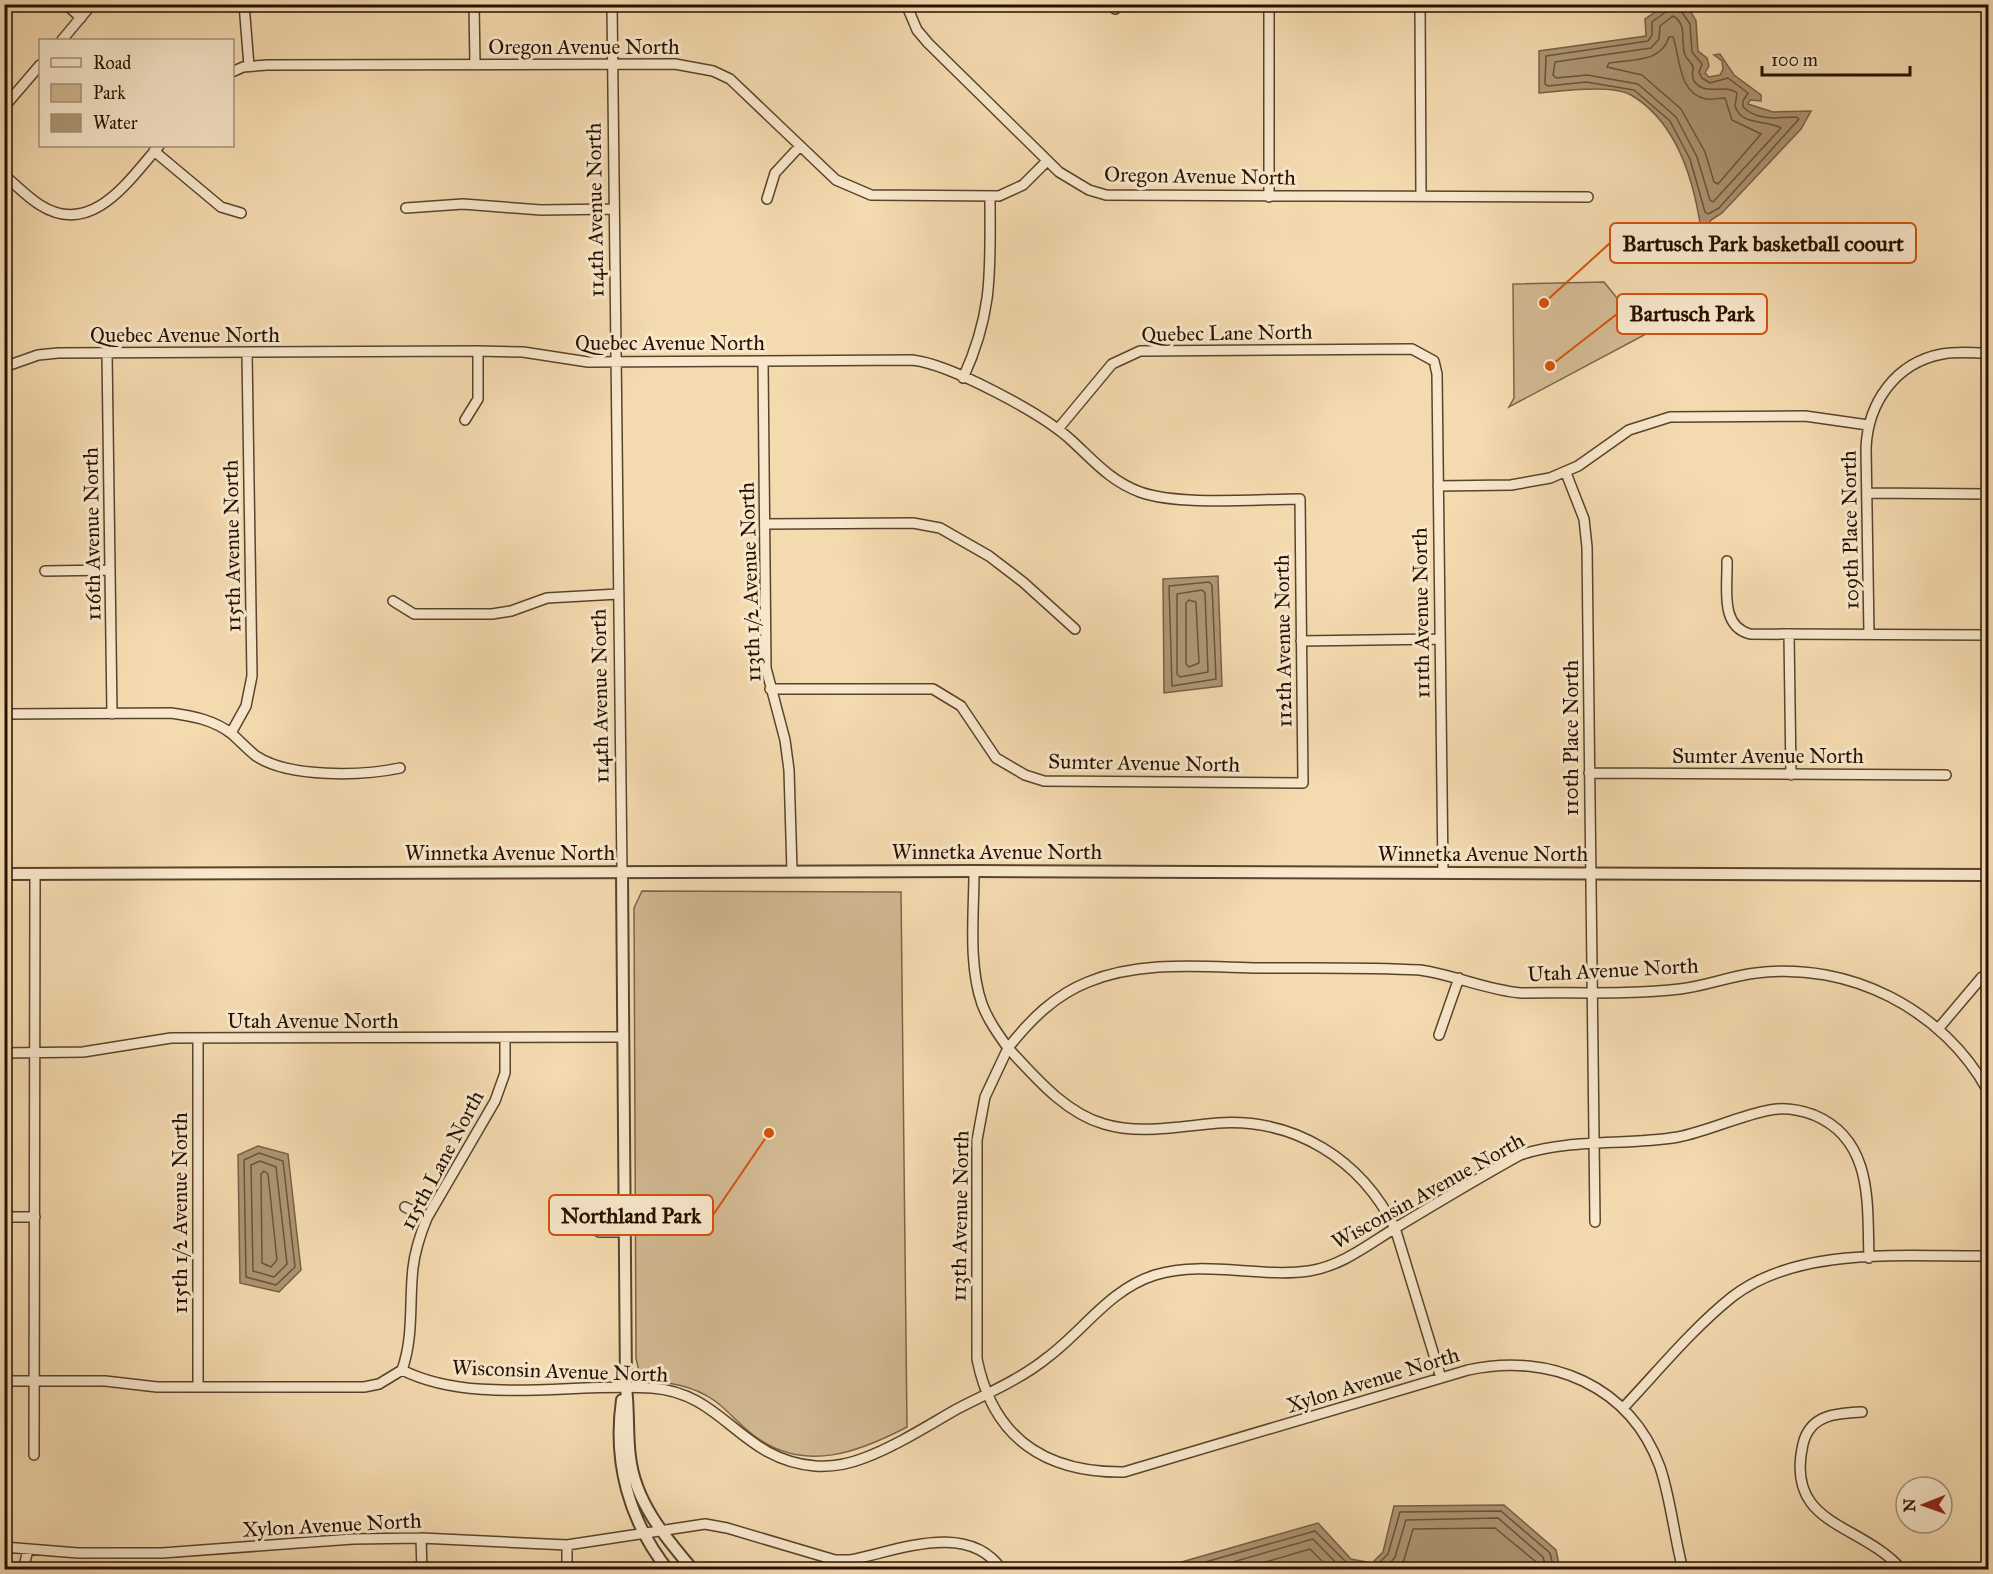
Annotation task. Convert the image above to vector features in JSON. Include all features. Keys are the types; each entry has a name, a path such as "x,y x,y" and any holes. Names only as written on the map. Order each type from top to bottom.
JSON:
{"street":[{"path":"66,4 81,18"},
{"path":"63,39 92,4"},
{"path":"244,4 249,66"},
{"path":"474,4 475,65"},
{"name":"114th Avenue North","path":"612,4 626,1388 633,1474 643,1501 660,1530 693,1569"},
{"path":"906,4 917,30 928,43 1047,161"},
{"path":"1269,4 1269,197"},
{"path":"1420,4 1421,196"},
{"name":"Oregon Avenue North","path":"234,71 249,66 613,64 675,64 713,71 730,79 745,91 836,180 871,195 999,196 1023,185 1047,161 1074,183 1106,195 1588,197"},
{"path":"4,107 39,66"},
{"path":"767,199 775,172 800,146"},
{"path":"4,175 38,204 51,211 82,215 95,211 117,194 156,148 221,207 241,213"},
{"path":"963,378 975,353 988,305 990,196"},
{"path":"406,208 463,204 541,210 614,209"},
{"name":"Quebec Lane North","path":"1058,429 1112,364 1140,351 1412,349 1429,356"},
{"path":"465,420 478,399 478,351"},
{"name":"Quebec Avenue North","path":"4,367 38,355 107,353 478,351 523,352 567,361 912,360 933,364 1024,407 1058,429 1104,472 1141,492 1181,498 1300,499"},
{"name":"116th Avenue North","path":"107,353 112,714"},
{"name":"115th Avenue North","path":"231,733 246,706 252,676 248,353"},
{"path":"1438,486 1511,485 1566,473 1629,430 1670,417 1805,416 1868,425 1885,388 1909,366 1942,354 1989,353"},
{"name":"111th Avenue North","path":"1429,356 1434,361 1437,374 1443,873"},
{"name":"113th 1/2 Avenue North","path":"763,362 766,645 770,689 785,740 789,770 792,871"},
{"name":"109th Place North","path":"1868,425 1869,634"},
{"name":"110th Place North","path":"1566,473 1584,519 1587,547 1595,1222"},
{"path":"1867,493 1989,494"},
{"name":"112th Avenue North","path":"1300,499 1303,783"},
{"path":"765,524 913,523 940,528 989,556 1023,582 1075,629"},
{"path":"1727,561 1728,609 1734,627 1750,634 1989,635"},
{"path":"45,571 110,570"},
{"path":"393,601 414,614 492,614 511,611 547,598 618,594"},
{"path":"1789,634 1791,775"},
{"path":"1301,641 1439,639"},
{"name":"Sumter Avenue North","path":"770,689 933,689 961,705 996,758 1025,776 1044,781 1303,783"},
{"path":"4,714 191,715 209,721 231,733 255,755 273,765 291,770 381,772 400,768"},
{"name":"Sumter Avenue North","path":"1589,773 1946,775"},
{"path":"974,871 976,979 982,1004 993,1027 1008,1048 1056,1097 1081,1115 1103,1124 1126,1129 1242,1122 1292,1132 1316,1142 1356,1171 1386,1210 1395,1228 1441,1378"},
{"name":"Winnetka Avenue North","path":"4,874 974,871 1989,876"},
{"path":"34,1455 35,874"},
{"name":"Utah Avenue North","path":"1008,1048 1052,1002 1085,983 1131,970 1160,967 1397,969 1438,972 1499,991 1592,992 1682,989 1755,973 1787,971 1819,974 1882,992 1910,1007 1938,1029"},
{"path":"1982,977 1938,1029 1959,1049 1989,1092"},
{"path":"1439,1035 1459,978"},
{"name":"Utah Avenue North","path":"4,1053 82,1052 148,1041 198,1039 623,1037"},
{"name":"115th 1/2 Avenue North","path":"198,1039 198,1387"},
{"name":"115th Lane North","path":"402,1370 410,1341 414,1259 427,1218 495,1101 505,1073 505,1039"},
{"name":"113th Avenue North","path":"987,1393 980,1374 977,1344 977,1140 985,1097 1008,1048"},
{"name":"Wisconsin Avenue North","path":"402,1370 423,1380 462,1388 656,1388 692,1396 712,1409 761,1450 788,1461 815,1466 846,1464 873,1454 1026,1373 1048,1358 1120,1293 1155,1275 1174,1271 1310,1271 1332,1266 1520,1155 1546,1147 1679,1136 1773,1109 1806,1112 1837,1128 1849,1141 1865,1174 1869,1258"},
{"path":"405,1207 427,1218"},
{"path":"4,1217 35,1217"},
{"path":"599,1232 624,1232"},
{"path":"1623,1408 1732,1297 1757,1281 1785,1269 1814,1261 1989,1256"},
{"name":"Xylon Avenue North","path":"987,1393 1006,1426 1035,1452 1058,1464 1079,1470 1124,1472 1441,1378 1493,1365 1519,1364 1546,1367 1572,1375 1596,1388 1623,1408 1650,1445 1660,1467 1683,1569"},
{"path":"4,1381 105,1381 157,1388 364,1387 379,1384 402,1370"},
{"name":"114th Avenue North","path":"626,1388 621,1412 622,1472 631,1507 642,1532 668,1569"},
{"path":"1862,1412 1833,1414 1820,1419 1809,1430 1802,1452 1805,1493 1817,1512 1877,1547 1902,1569"},
{"name":"Xylon Avenue North","path":"4,1547 28,1550 162,1552 353,1539 421,1538 567,1545 642,1532 696,1525 715,1525 835,1560 850,1560 944,1542 956,1542 983,1552 1002,1569"},
{"path":"421,1538 422,1569"},
{"path":"567,1545 567,1569"},
{"path":"23,1569 28,1550"}],"green space":[{"path":"1604,282 1646,334 1509,407 1514,398 1513,284"},
{"path":"642,891 901,892 907,1427 889,1436 851,1451 832,1455 794,1454 775,1448 756,1437 715,1401 698,1391 670,1383 641,1380 636,1358 634,908"}],"water":[{"path":"1666,5 1687,5 1696,21 1698,51 1707,58 1709,66 1705,73 1709,77 1720,75 1723,69 1722,61 1714,55 1720,54 1734,75 1761,95 1761,101 1750,100 1748,104 1773,112 1811,111 1801,129 1722,213 1711,220 1706,230 1701,230 1694,192 1681,154 1672,136 1647,107 1631,95 1611,90 1586,89 1539,93 1539,51 1646,36 1645,19"},
{"path":"1218,576 1222,686 1164,693 1163,579"},
{"path":"258,1146 288,1154 301,1270 279,1292 240,1283 238,1155"},
{"path":"1504,1505 1556,1550 1560,1569 1157,1569 1318,1523 1351,1559 1372,1563 1383,1552 1394,1506"}],"place":[{"name":"Bartusch Park basketball coourt","path":"1544,303"},
{"name":"Bartusch Park","path":"1550,366"},
{"name":"Northland Park","path":"769,1133"}]}
